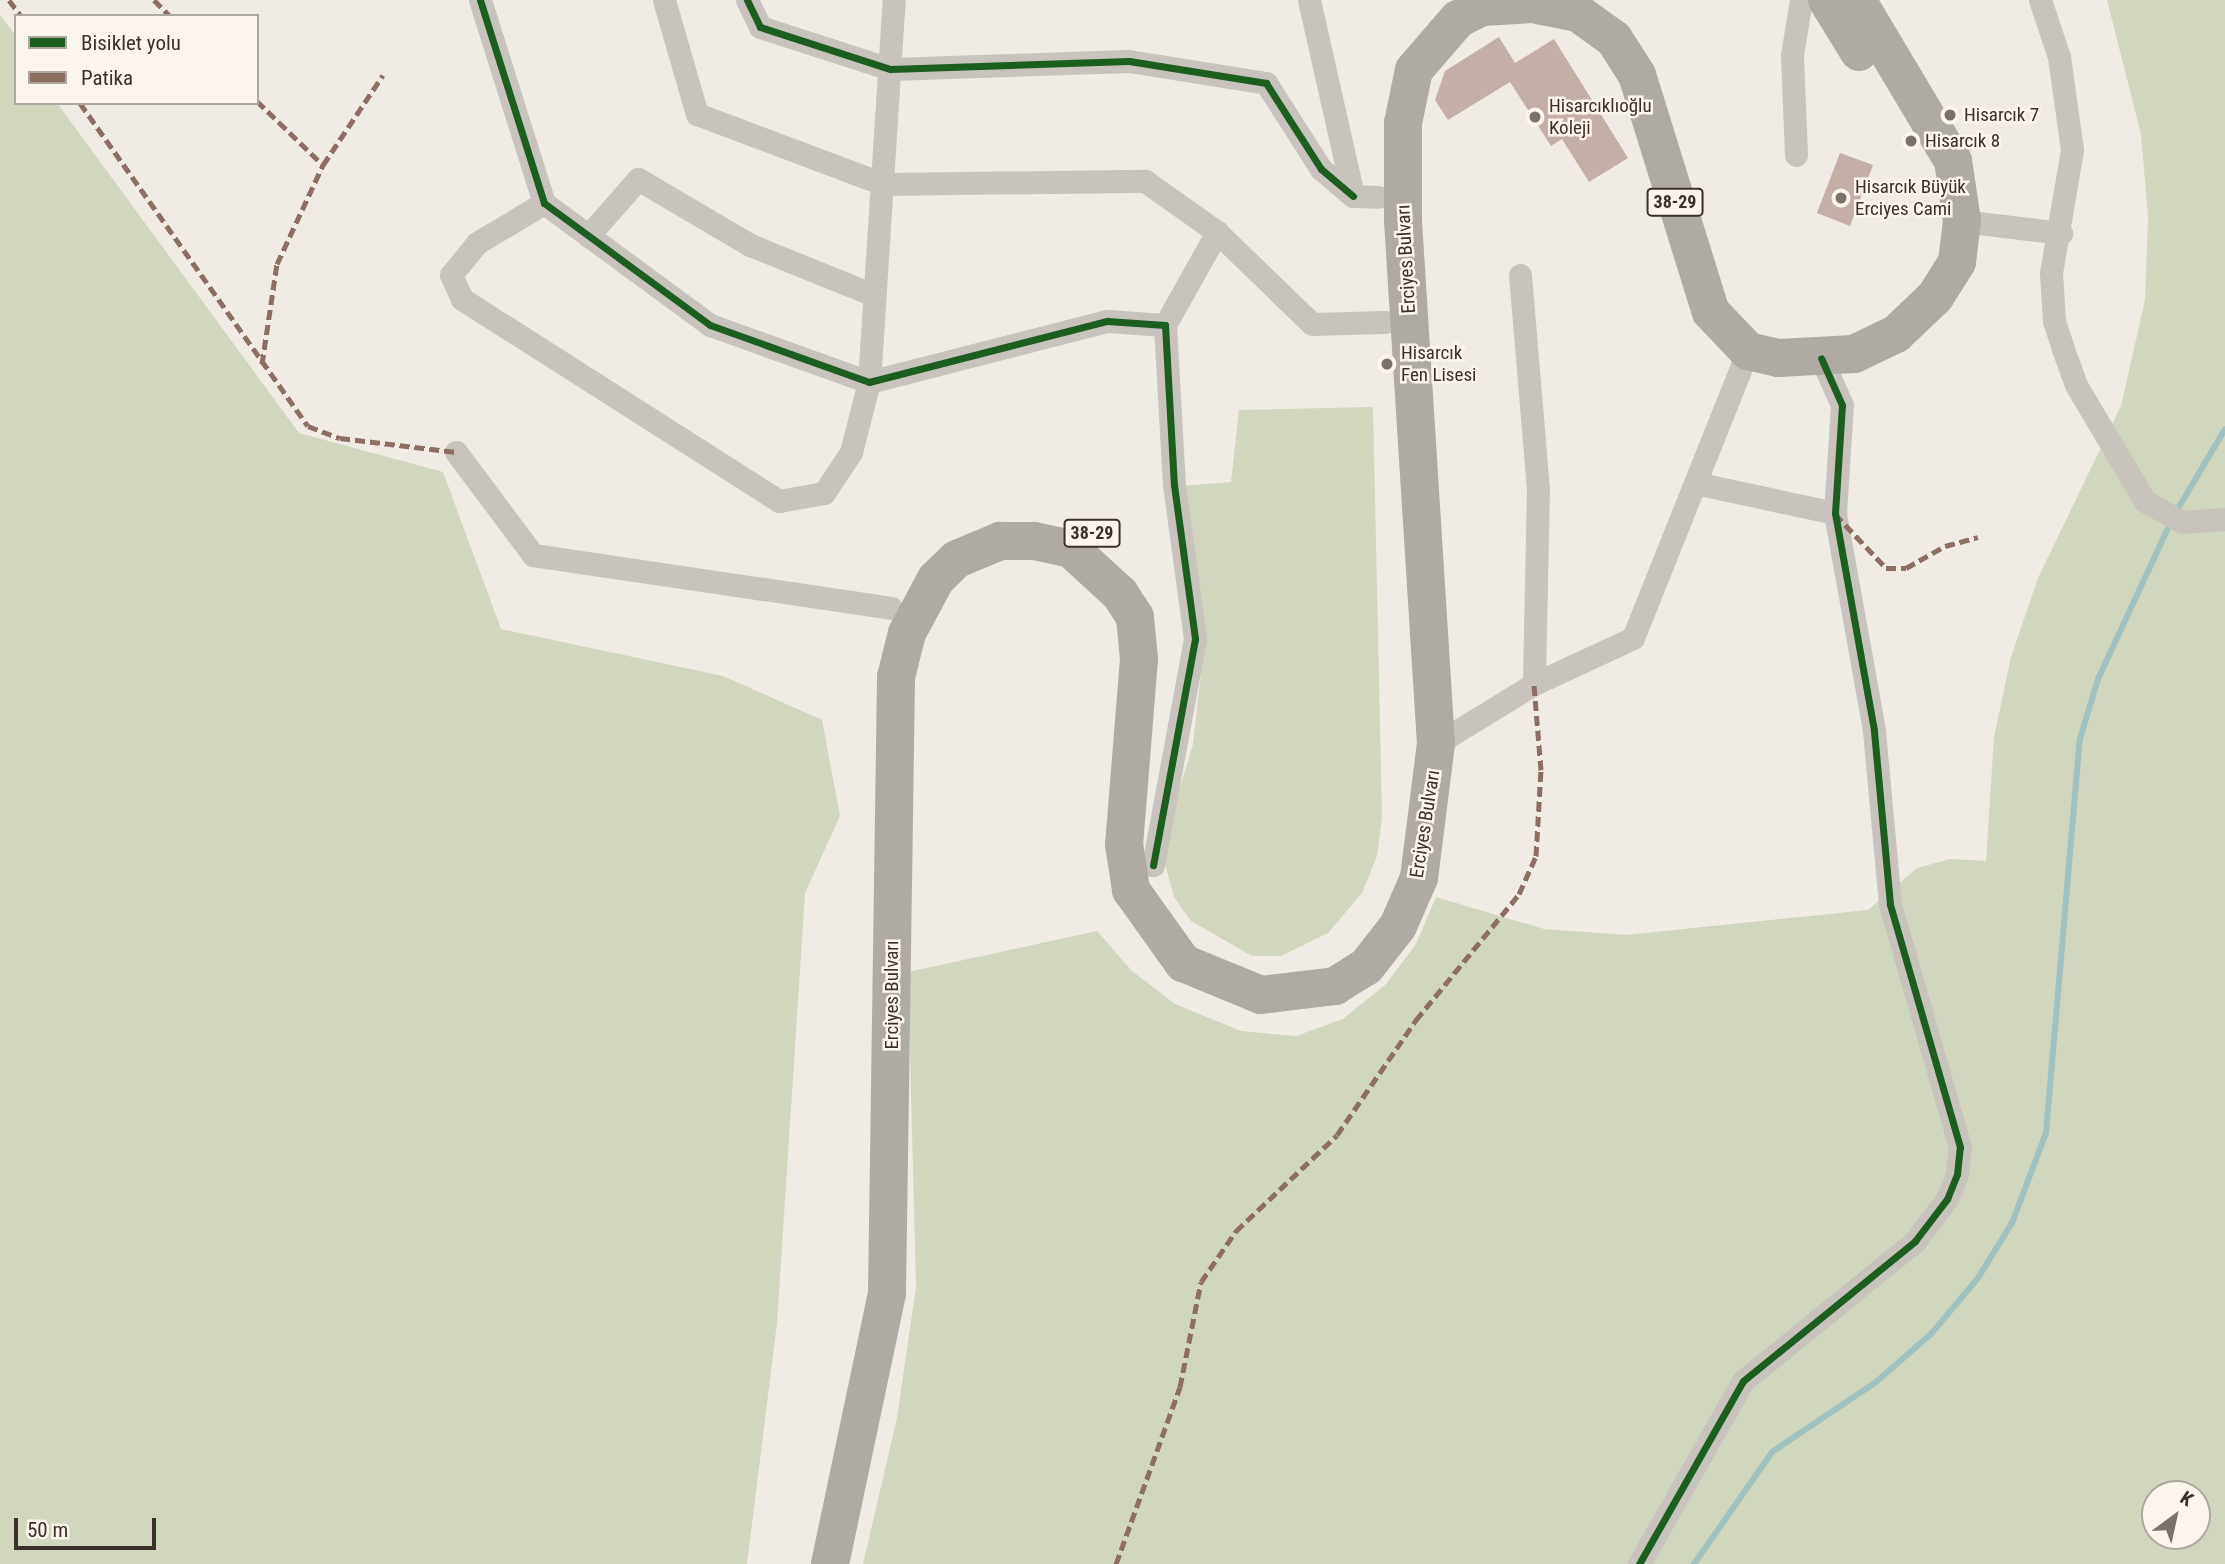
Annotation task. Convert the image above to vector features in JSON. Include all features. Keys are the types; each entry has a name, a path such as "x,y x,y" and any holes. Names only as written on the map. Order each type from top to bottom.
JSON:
{"highway":[{"name":"Erciyes Bulvarı","path":"803,1564 862,1289 866,727 870,673 891,608 915,563 942,537 995,515 1082,525 1117,551 1160,609 1164,658 1153,865 1177,919 1199,943 1264,970 1304,968 1349,948 1376,913 1395,871 1411,756 1385,321 1366,197 1377,120 1390,59 1440,0"},
{"name":"38-29","path":"1603,0 1633,21 1661,64 1732,298 1762,328 1812,335 1846,329 1881,313 1915,280 1933,252 1940,222 1929,172 1827,0"},
{"path":"1748,351 1821,358 1854,354 1896,334 1935,297 1957,262 1962,221 1952,161 1857,0"},
{"name":"Erciyes Bulvarı","path":"830,1564 887,1293 896,677 907,633 936,579 957,559 1000,541 1034,541 1071,549 1120,594 1135,617 1139,659 1124,844 1131,890 1183,963 1261,995 1335,986 1366,967 1398,926 1419,878 1436,744 1403,221 1403,123 1414,70 1435,40 1458,19 1503,4 1578,13 1614,39 1654,121 1693,273 1711,312 1748,351"}],"street":[{"path":"480,0 544,203 710,325 869,382 1107,321 1166,325"},
{"path":"664,0 697,114 883,184 1145,181 1217,232 1312,324 1385,321"},
{"path":"747,0 760,27 890,69 1129,61 1266,83 1321,169 1366,197"},
{"path":"544,203 477,243 451,275 462,299 779,501 824,493 850,452 869,382 871,294 883,184 894,0"},
{"path":"1309,0 1366,197"},
{"path":"1796,155 1792,55 1801,0"},
{"path":"2040,0 2059,57 2072,150 2050,295 2063,349 2135,489 2155,509 2182,522 2225,519"},
{"path":"588,236 638,179 750,245 871,294"},
{"path":"1962,221 2061,233"},
{"path":"1153,865 1195,639 1174,485 1166,325 1217,232"},
{"path":"1520,275 1538,488 1534,684"},
{"path":"1436,744 1534,684 1633,638 1748,351"},
{"path":"1639,1564 1743,1381 1915,1241 1947,1199 1957,1174 1960,1147 1891,904 1874,730 1835,513 1842,405 1821,358"},
{"path":"456,452 533,555 891,608"},
{"path":"1695,483 1835,513"}],"green space":[{"path":"2107,0 2225,0 2225,1564 863,1564 897,1418 916,1287 908,972 1097,931 1132,971 1175,1004 1241,1031 1296,1036 1343,1019 1386,984 1416,944 1436,897 1544,929 1626,935 1868,910 1917,868 1950,859 1986,861 1994,737 2011,657 2038,578 2121,406 2145,300 2148,217 2141,134"},
{"path":"0,15 14,33 14,105 58,105 299,433 443,472 501,629 723,676 822,720 840,816 805,893 777,1323 747,1564 0,1564"},
{"path":"1373,407 1382,816 1377,856 1362,893 1328,933 1281,956 1252,956 1191,921 1174,897 1165,864 1163,844 1193,744 1201,673 1182,486 1231,482 1239,410"}],"building":[{"path":"1499,37 1515,63 1554,39 1628,158 1589,182 1562,139 1551,146 1510,82 1448,120 1435,100 1445,71"},
{"name":"Hisarcık Büyük Erciyes Cami","path":"1840,153 1873,165 1850,226 1817,213"}],"waterway":[{"path":"2176,512 2225,429"},
{"path":"1694,1564 1772,1452 1876,1382 1931,1334 1978,1278 2012,1223 2046,1133 2080,739 2098,679 2171,522"}],"marked path":[{"path":"9,0 20,14"},
{"path":"154,0 168,14"},
{"path":"262,364 277,264 323,165 383,75"},
{"path":"259,103 323,165"},
{"path":"81,105 308,426 340,438 456,452"},
{"path":"1835,514 1886,568 1906,568 1945,546 1978,537"},
{"path":"1116,1564 1180,1387 1201,1282 1236,1231 1337,1135 1416,1020 1519,894 1536,856 1541,770 1534,684"}],"cycle path":[{"path":"480,0 544,203 710,325 869,382 1107,321 1165,325 1174,485 1195,639 1153,865"},
{"path":"747,0 760,27 890,69 1129,61 1266,83 1321,169 1353,196"},
{"path":"1639,1564 1743,1381 1915,1241 1947,1199 1957,1174 1960,1147 1890,904 1874,730 1835,513 1842,405 1821,358"}],"place":[{"name":"Hisarcık 7","path":"1950,115"},
{"name":"Hisarcıklıoğlu Koleji","path":"1535,117"},
{"name":"Hisarcık 8","path":"1911,141"},
{"name":"Hisarcık Büyük Erciyes Cami","path":"1841,198"},
{"name":"Hisarcık Fen Lisesi","path":"1387,364"}]}
